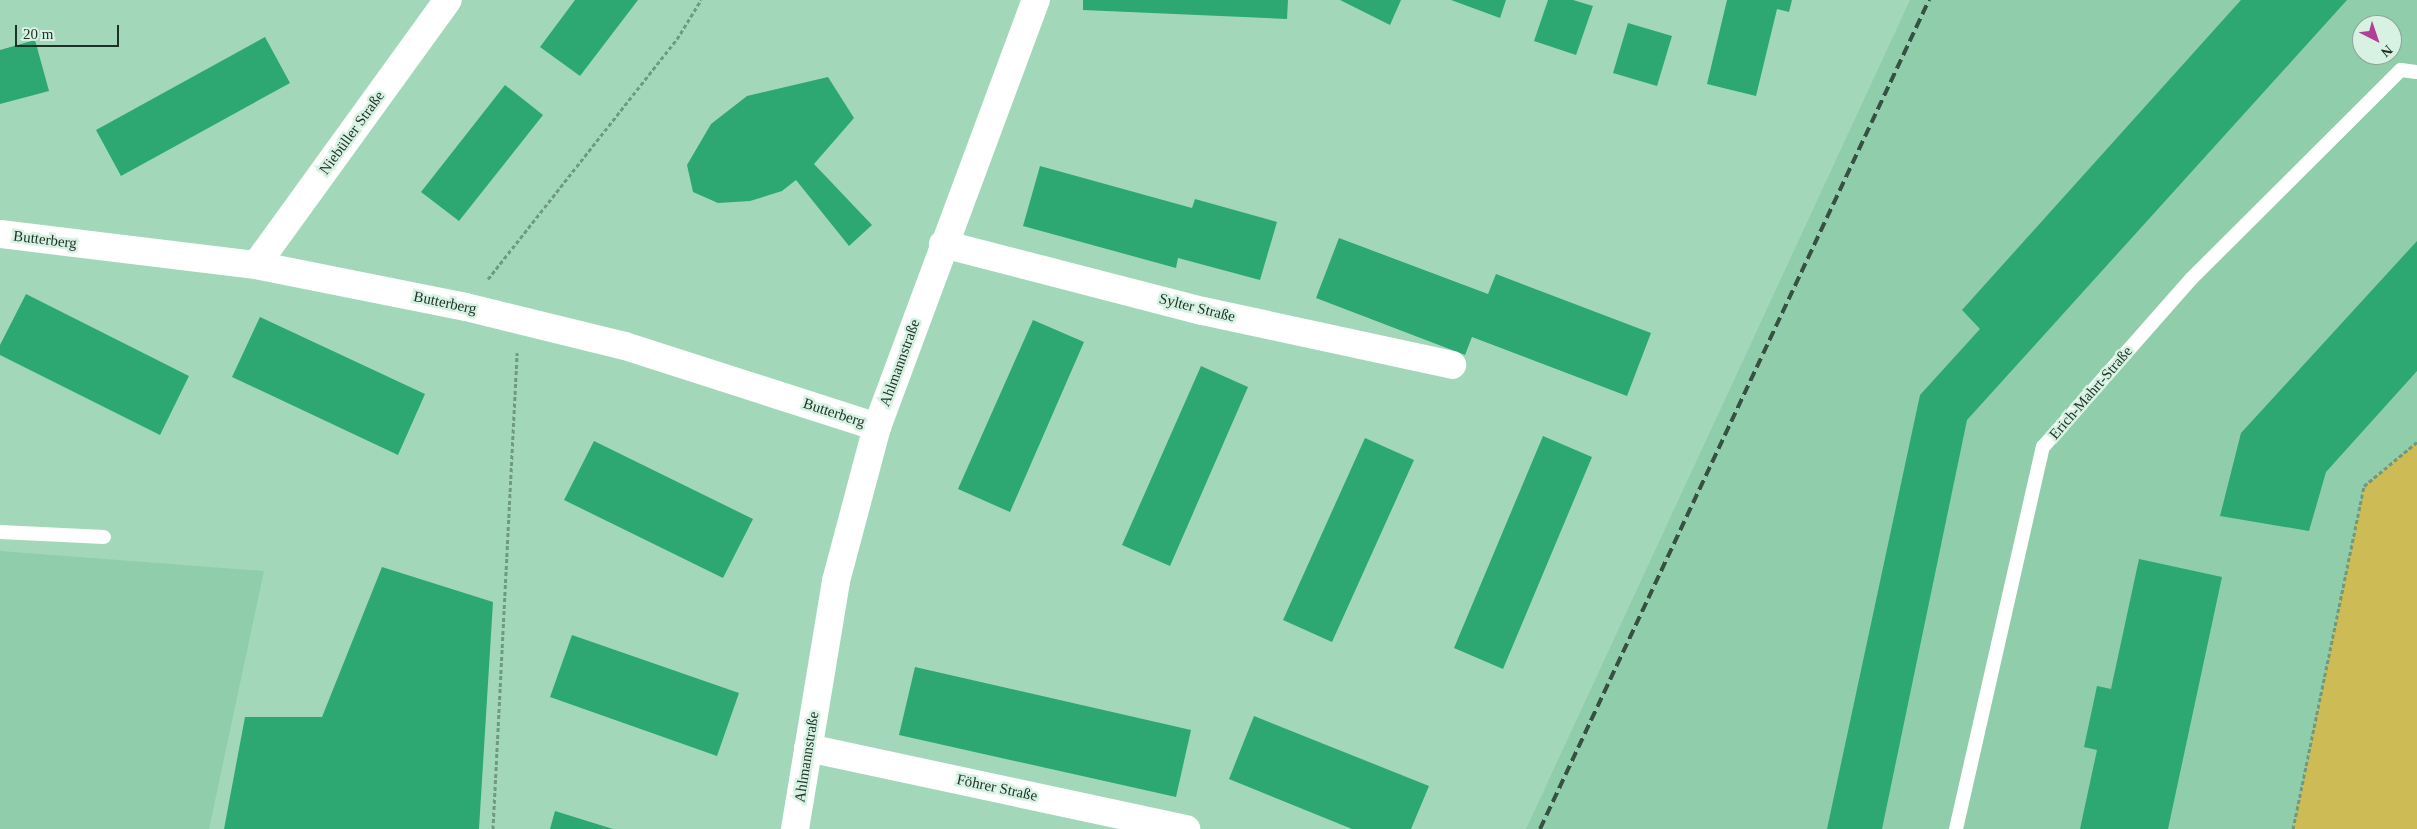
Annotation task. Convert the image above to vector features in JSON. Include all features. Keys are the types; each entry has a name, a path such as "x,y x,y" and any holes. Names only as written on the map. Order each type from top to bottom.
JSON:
{"street":[{"name":"Niebüller Straße","path":"256,265 448,0"},
{"name":"Ahlmannstraße","path":"795,829 836,582 878,427 943,244 1036,0"},
{"name":"Butterberg","path":"0,234 256,265 466,307 625,346 878,427"},
{"name":"Sylter Straße","path":"943,244 1203,311 1452,365"},
{"name":"Föhrer Straße","path":"808,748 1186,829"}],"lane":[{"name":"Erich-Mahrt-Straße","path":"1956,829 2043,447 2191,279 2401,70 2417,72"},
{"path":"0,532 104,537"}],"path":[{"path":"466,307 677,40 701,0"},
{"path":"493,829 519,319"},
{"path":"2293,829 2364,486 2417,442"}],"shaded area":[{"path":"1910,0 2417,0 2417,829 1526,829"},
{"path":"2417,442 2417,829 2293,829 2364,486"},
{"path":"0,551 264,571 209,829 0,829"}],"building":[{"path":"575,0 638,0 580,76 540,47"},
{"path":"1083,0 1288,0 1287,19 1083,10"},
{"path":"1340,0 1401,0 1390,25"},
{"path":"1451,0 1506,0 1500,18"},
{"path":"1548,0 1573,0 1593,6 1576,55 1534,41"},
{"path":"1727,0 1792,0 1789,12 1777,9 1756,96 1707,84"},
{"path":"2241,0 2347,0 1967,420 1882,829 1827,829 1920,395 1980,329 1962,310"},
{"path":"1628,23 1672,36 1657,86 1613,73"},
{"path":"265,37 290,83 121,176 96,130"},
{"path":"35,40 49,91 0,104 0,50"},
{"path":"828,77 854,118 814,164 872,225 849,246 796,180 782,191 750,201 718,203 693,192 687,165 711,124 747,96"},
{"path":"505,85 543,115 459,221 421,192"},
{"path":"1040,166 1192,208 1195,199 1277,222 1260,280 1178,258 1176,268 1023,226"},
{"path":"1339,238 1488,294 1496,274 1651,333 1627,396 1472,337 1465,355 1316,298"},
{"path":"2417,241 2417,371 2326,472 2309,531 2220,516 2241,433"},
{"path":"26,294 189,376 160,435 0,355 0,345"},
{"path":"260,317 425,394 398,455 232,377"},
{"path":"1033,320 1084,342 1010,512 958,489"},
{"path":"1201,366 1248,387 1170,566 1122,545"},
{"path":"1543,436 1592,457 1503,669 1454,648"},
{"path":"1365,438 1414,460 1332,642 1283,620"},
{"path":"594,441 753,519 723,578 564,500"},
{"path":"2139,559 2222,577 2168,829 2080,829 2097,750 2084,747 2097,686 2111,689"},
{"path":"382,567 493,602 479,829 224,829 245,717 322,717"},
{"path":"572,635 739,693 717,756 550,697"},
{"path":"915,667 1191,730 1176,797 899,735"},
{"path":"1254,716 1429,786 1411,829 1352,829 1229,779"},
{"path":"555,811 613,829 550,829"}],"railway":[{"path":"1540,829 1929,0"}]}
